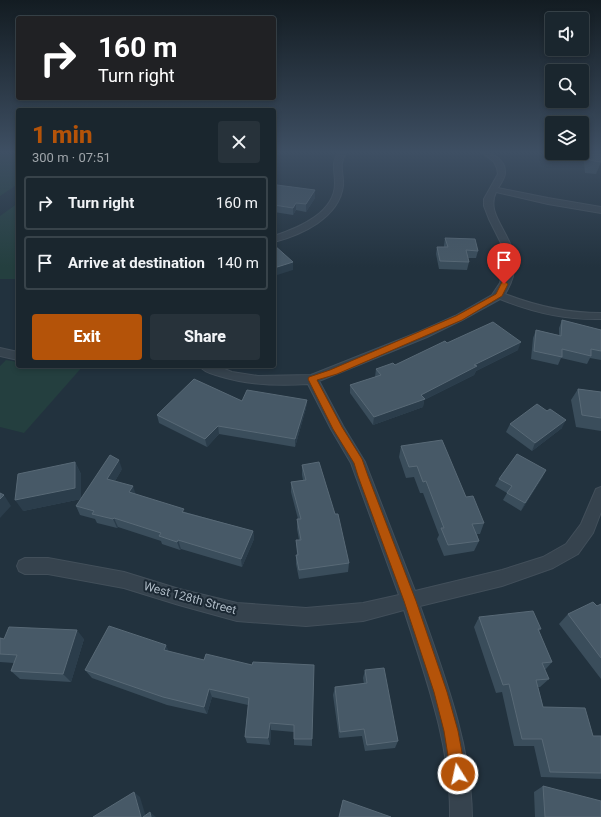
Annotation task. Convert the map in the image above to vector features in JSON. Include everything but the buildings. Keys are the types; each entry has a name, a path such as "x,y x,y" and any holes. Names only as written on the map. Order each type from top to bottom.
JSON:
{"street":[{"path":"276,238 303,227 313,221 329,208 338,191"},
{"path":"211,368 222,372 268,381 312,379 334,372 459,318 499,295 509,271 510,258 509,245 489,211 489,196 492,191"},
{"path":"504,191 548,201 601,210"},
{"path":"499,295 523,306 547,312 567,315 601,316"},
{"path":"0,352 16,356"},
{"path":"312,379 338,429 358,462 410,601 440,692 451,731 461,788 461,817"},
{"name":"West 128th Street","path":"25,566 48,566 124,580 179,597 237,612 306,617 363,612 502,578 553,560 572,549 587,528 601,493"}],"green space":[{"path":"0,191 7,191 0,196"},
{"path":"16,204 16,279 0,279 0,216"},
{"path":"6,360 16,362 16,368 81,368 24,433 0,427 0,366"}],"route":[{"path":"458,774 451,731 440,692 410,601 358,462 338,429 312,379 334,372 459,318 499,295 504,284"}]}
